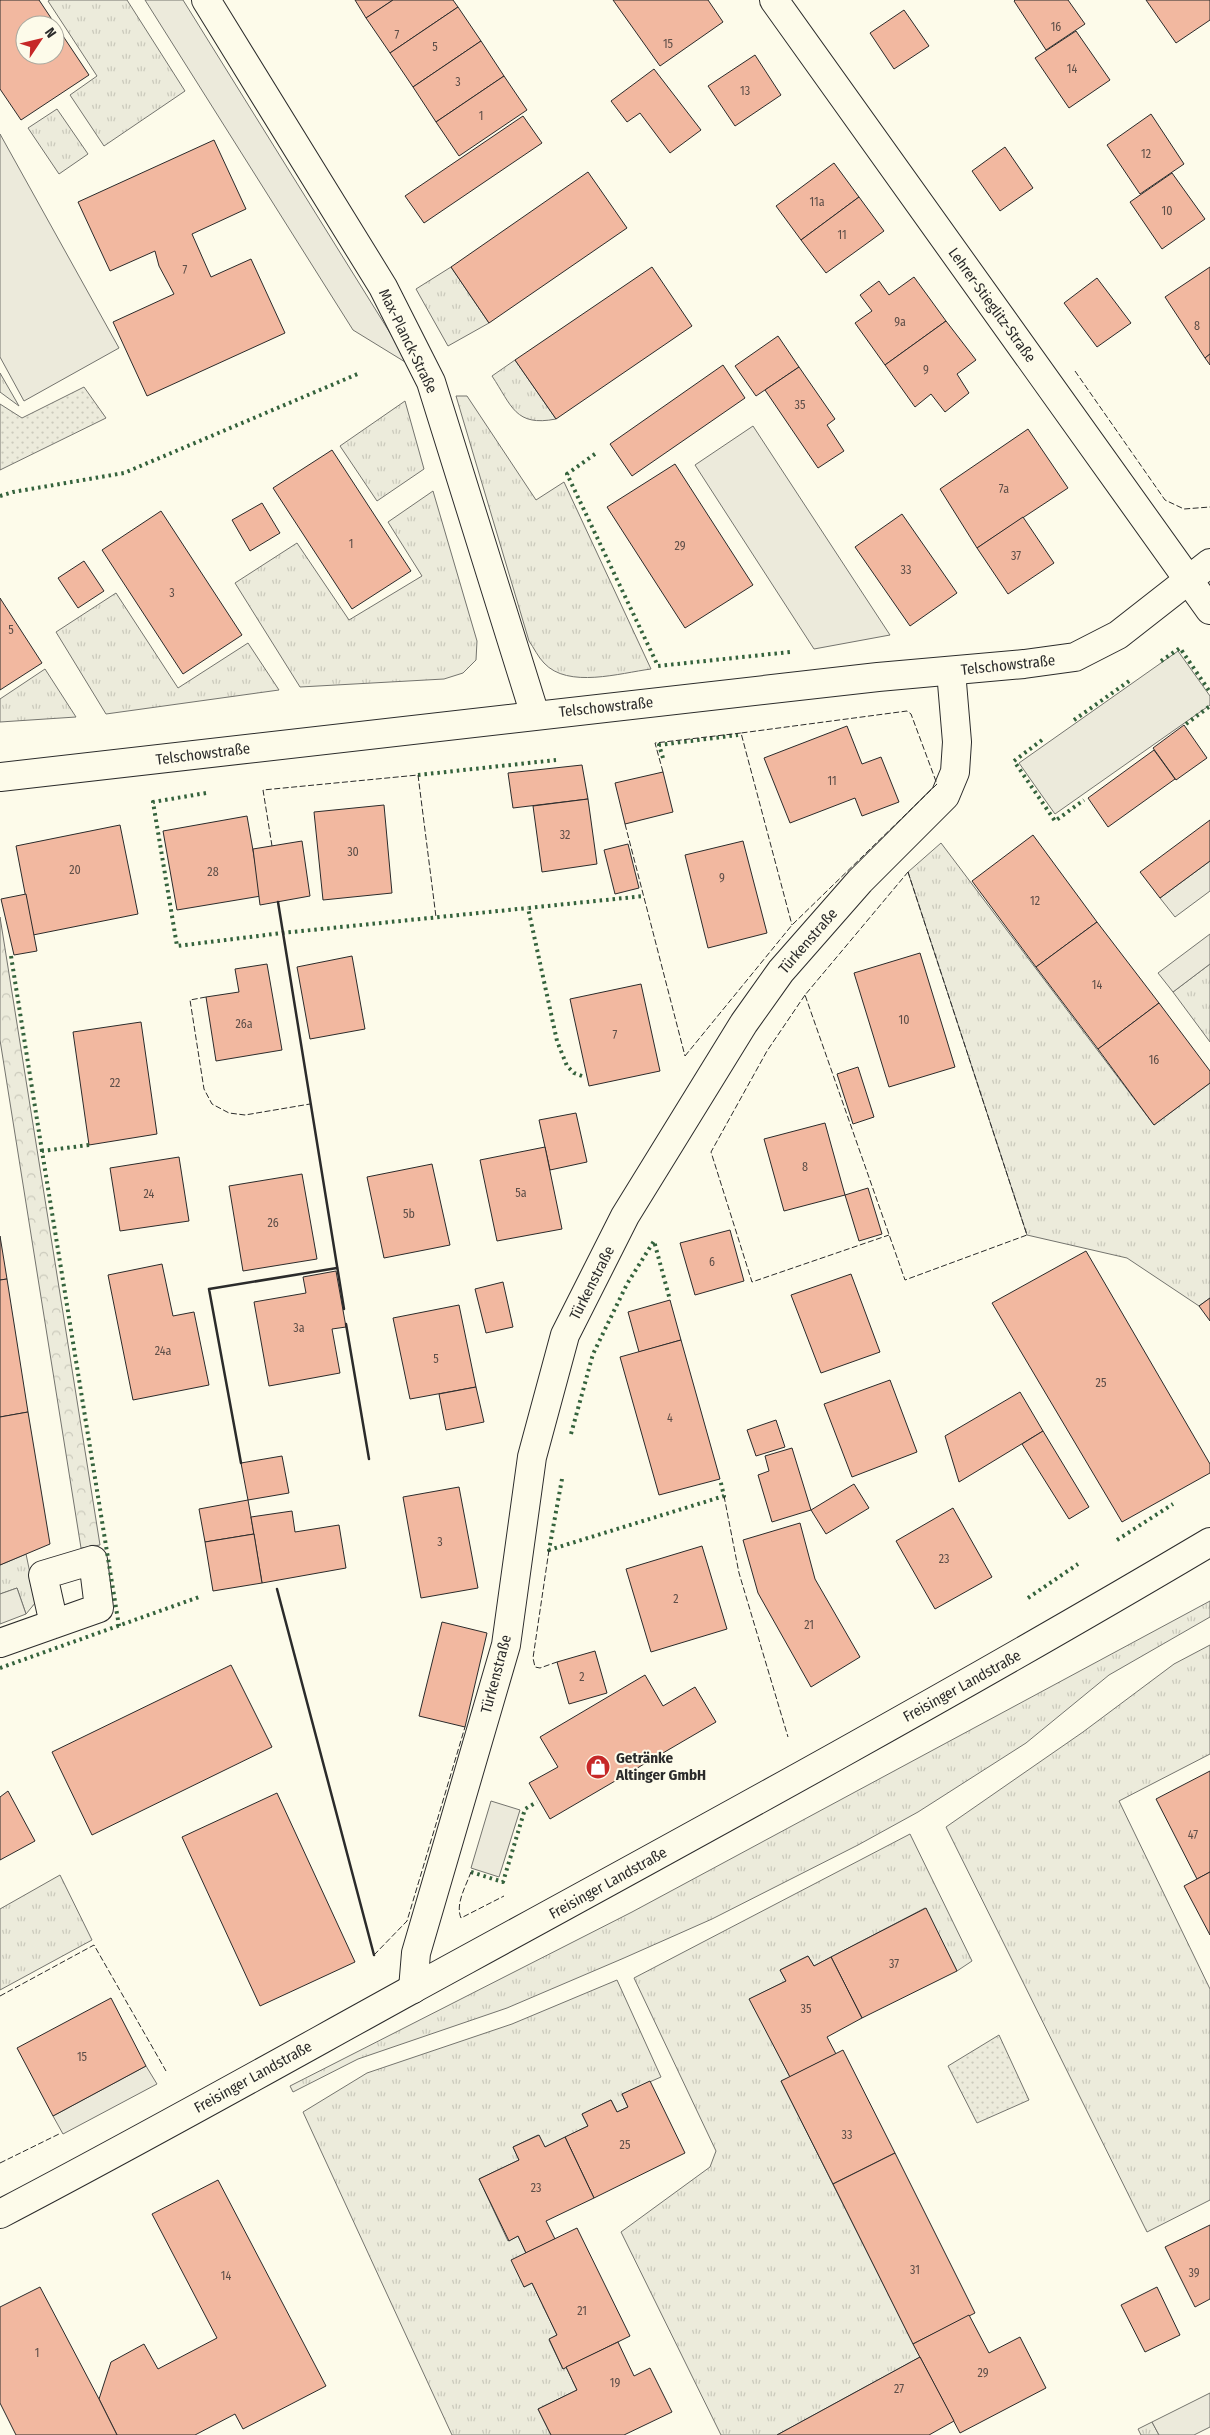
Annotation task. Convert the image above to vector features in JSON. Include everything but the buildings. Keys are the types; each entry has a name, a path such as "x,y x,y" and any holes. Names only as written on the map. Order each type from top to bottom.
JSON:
{"street":[{"name":"Max-Planck-Straße","path":"206,0 383,287 431,382 535,715"},
{"name":"Lehrer-Stieglitz-Straße","path":"774,0 1210,610"},
{"name":"Telschowstraße","path":"0,777 535,715 1024,664 1075,657 1118,634 1190,581 1210,563"},
{"name":"Türkenstraße","path":"413,1989 416,1953 506,1645 532,1457 565,1335 625,1216 749,1016 781,971 860,881 945,796 955,772 956,762 951,671"},
{"name":"Freisinger Landstraße","path":"0,2214 793,1781 1045,1640 1210,1542"},
{"path":"0,1643 54,1624"}],"green space":[{"path":"127,0 185,91 104,146 70,95 97,76 65,27 65,15 57,15 48,1"},
{"path":"57,109 88,154 59,174 28,128"},
{"path":"451,267 489,323 448,346 416,289"},
{"path":"515,360 556,419 532,420 523,417 510,405 492,376"},
{"path":"0,373 19,406 0,392"},
{"path":"84,387 106,418 0,470 0,404 22,418"},
{"path":"456,396 467,396 536,500 564,482 651,669 610,676 580,677 554,671 540,658 529,641"},
{"path":"405,401 424,469 377,501 340,446"},
{"path":"433,491 477,641 476,660 463,673 444,679 300,687 235,583 297,543 349,620 422,576 388,522"},
{"path":"116,593 178,688 248,643 279,690 106,714 56,632"},
{"path":"45,669 76,717 0,722 0,699"},
{"path":"941,843 1154,1125 1210,1083 1210,1298 1199,1306 1127,1258 1027,1235 908,872"},
{"path":"0,917 100,1545 81,1548 0,1040"},
{"path":"1210,964 1210,1042 1173,992"},
{"path":"26,1554 36,1602 26,1614 17,1588 0,1594 0,1565"},
{"path":"1210,1601 1210,1617 1109,1675 1026,1743 918,1812 858,1845 712,1919 624,1958 507,2008 358,2059 293,2092 290,2086 632,1912"},
{"path":"1210,1645 1210,1754 1119,1801 1210,1989 1210,2200 1147,2232 946,1827 1083,1732 1174,1664"},
{"path":"910,1834 972,1961 957,1971 925,1908 814,1966 808,1956 780,1970 786,1981 750,1999 790,2077 781,2081 920,2357 777,2435 721,2435 621,2232 710,2167 716,2151 634,1978"},
{"path":"60,1875 92,1940 0,1990 0,1909"},
{"path":"617,1980 661,2077 622,2094 628,2107 617,2112 611,2100 582,2114 588,2126 545,2147 538,2135 513,2147 519,2160 479,2179 508,2241 518,2236 526,2253 524,2287 532,2283 557,2335 549,2340 563,2369 566,2367 577,2390 538,2409 551,2435 452,2435 303,2112 367,2073 512,2024"},
{"path":"999,2035 1029,2100 977,2123 948,2066"},
{"path":"1152,2422 1159,2435 1141,2435 1138,2429"}],"shaded area":[{"path":"145,0 183,0 410,365 353,330"},
{"path":"0,134 119,348 24,401 0,357"},
{"path":"753,426 890,635 814,649 695,465"},
{"path":"1178,651 1210,696 1210,705 1055,814 1019,763"},
{"path":"1210,861 1210,891 1175,917 1160,898"},
{"path":"1210,934 1210,964 1173,992 1158,973"},
{"path":"17,1588 26,1614 0,1624 0,1594"},
{"path":"491,1801 520,1810 499,1877 471,1868"},
{"path":"146,2066 157,2084 63,2134 53,2116"},
{"path":"1210,2393 1210,2427 1194,2435 1159,2435 1152,2422"}],"hedge":[{"path":"0,496 13,492 124,473 360,373"},
{"path":"595,454 567,474 658,666 790,652"},
{"path":"1161,661 1180,648 1210,692"},
{"path":"1074,720 1132,679"},
{"path":"1186,724 1210,706"},
{"path":"663,758 659,745 738,735"},
{"path":"1042,740 1014,761 1055,821 1084,800"},
{"path":"418,775 556,760"},
{"path":"206,793 153,802 177,946 282,933 528,908"},
{"path":"582,1076 574,1073 567,1066 557,1041 528,908 644,896"},
{"path":"11,956 42,1151"},
{"path":"89,1145 42,1151 119,1626"},
{"path":"571,1434 593,1354 627,1284 654,1241 670,1300"},
{"path":"562,1479 549,1550 724,1496 720,1479"},
{"path":"1117,1540 1173,1504"},
{"path":"1028,1598 1078,1564"},
{"path":"0,1668 199,1597"},
{"path":"471,1872 503,1882 525,1809 537,1802"}],"fence":[{"path":"1075,371 1165,500 1184,509 1210,507"},
{"path":"685,1056 792,925 937,784 911,714 907,711 741,733 792,925"},
{"path":"663,772 655,743 741,733"},
{"path":"272,846 263,790 418,775 436,917"},
{"path":"625,824 685,1056"},
{"path":"908,872 1027,1235 905,1280 805,995 908,872"},
{"path":"805,995 767,1051 711,1152 752,1282 889,1235"},
{"path":"206,997 190,1000 204,1089 212,1104 229,1113 245,1115 310,1104"},
{"path":"724,1496 739,1573 788,1737"},
{"path":"549,1550 533,1658 535,1667 540,1668 557,1662"},
{"path":"374,1955 407,1921 465,1727"},
{"path":"471,1872 460,1901 461,1918 504,1896"},
{"path":"0,1996 94,1945 166,2071"},
{"path":"0,2163 59,2134"}],"wall":[{"path":"278,902 344,1309"},
{"path":"241,1463 209,1289 337,1268"},
{"path":"346,1324 369,1459"},
{"path":"277,1589 374,1955"}],"place":[{"name":"Getränke Altinger GmbH","path":"598,1767"}]}
